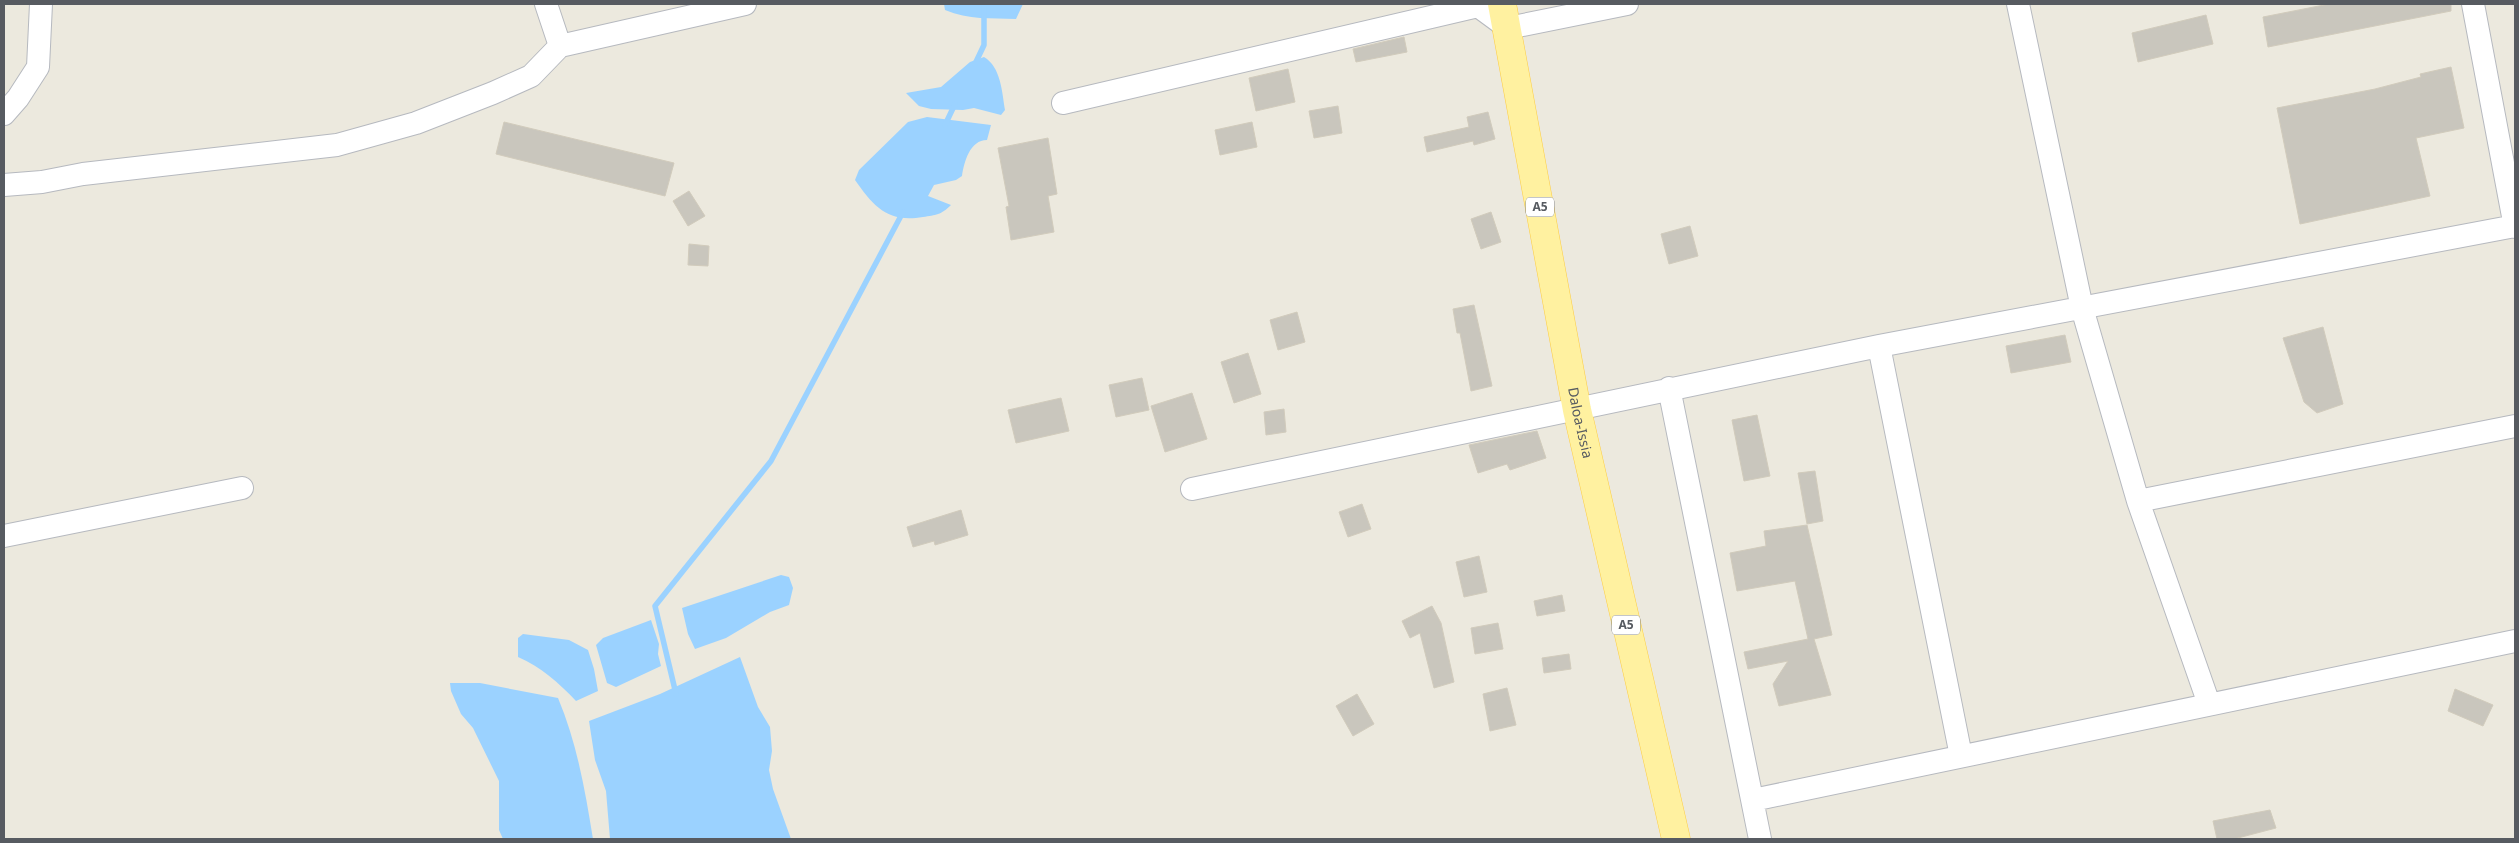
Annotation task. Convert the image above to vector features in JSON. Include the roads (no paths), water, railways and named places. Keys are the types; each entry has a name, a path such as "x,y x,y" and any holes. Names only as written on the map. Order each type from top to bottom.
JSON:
{"main road":[{"name":"Daloa-Issia","path":"1505,16 1576,410 1676,839"}],"street":[{"path":"4,114 18,98 38,67 42,4"},
{"path":"546,4 560,46"},
{"path":"4,185 42,182 83,174 337,145 416,123 500,90 531,76 560,46 745,4"},
{"path":"1063,103 1478,6 1505,16 1626,4"},
{"path":"2018,4 2082,308 2138,501 2209,704"},
{"path":"1192,489 1576,410 1669,388 1879,346 2515,226 2473,4"},
{"path":"1879,346 1961,756"},
{"path":"1669,388 1760,839"},
{"path":"2138,501 2515,426"},
{"path":"4,536 242,488"},
{"path":"1753,800 2515,641"}],"water":[{"path":"944,4 1023,4 1016,19 980,18 963,15 945,10"},
{"path":"984,57 990,61 1000,80 1005,110 1001,115 974,108 963,110 931,109 919,106 906,93 941,87 970,62"},
{"path":"927,117 991,125 987,140 976,144 969,153 964,164 962,176 956,180 934,185 928,196 951,205 938,214 900,218 883,211 869,198 855,180 859,170 908,122"},
{"path":"781,575 789,577 793,588 789,605 770,612 726,638 695,649 688,634 682,608"},
{"path":"651,620 659,644 658,654 661,666 616,687 607,683 596,645 603,638"},
{"path":"523,634 569,640 588,650 598,691 576,701 549,676 518,657 518,638"},
{"path":"740,657 758,707 770,727 772,751 769,770 773,789 791,839 610,839 606,791 595,760 589,721 660,694"},
{"path":"450,683 480,683 558,698 575,749 593,839 503,839 499,830 499,781 473,728 461,714 451,691"}],"waterway":[{"path":"975,64 984,45 984,4"},
{"path":"945,125 955,104"},
{"path":"676,694 655,606 771,461 903,212"}]}
